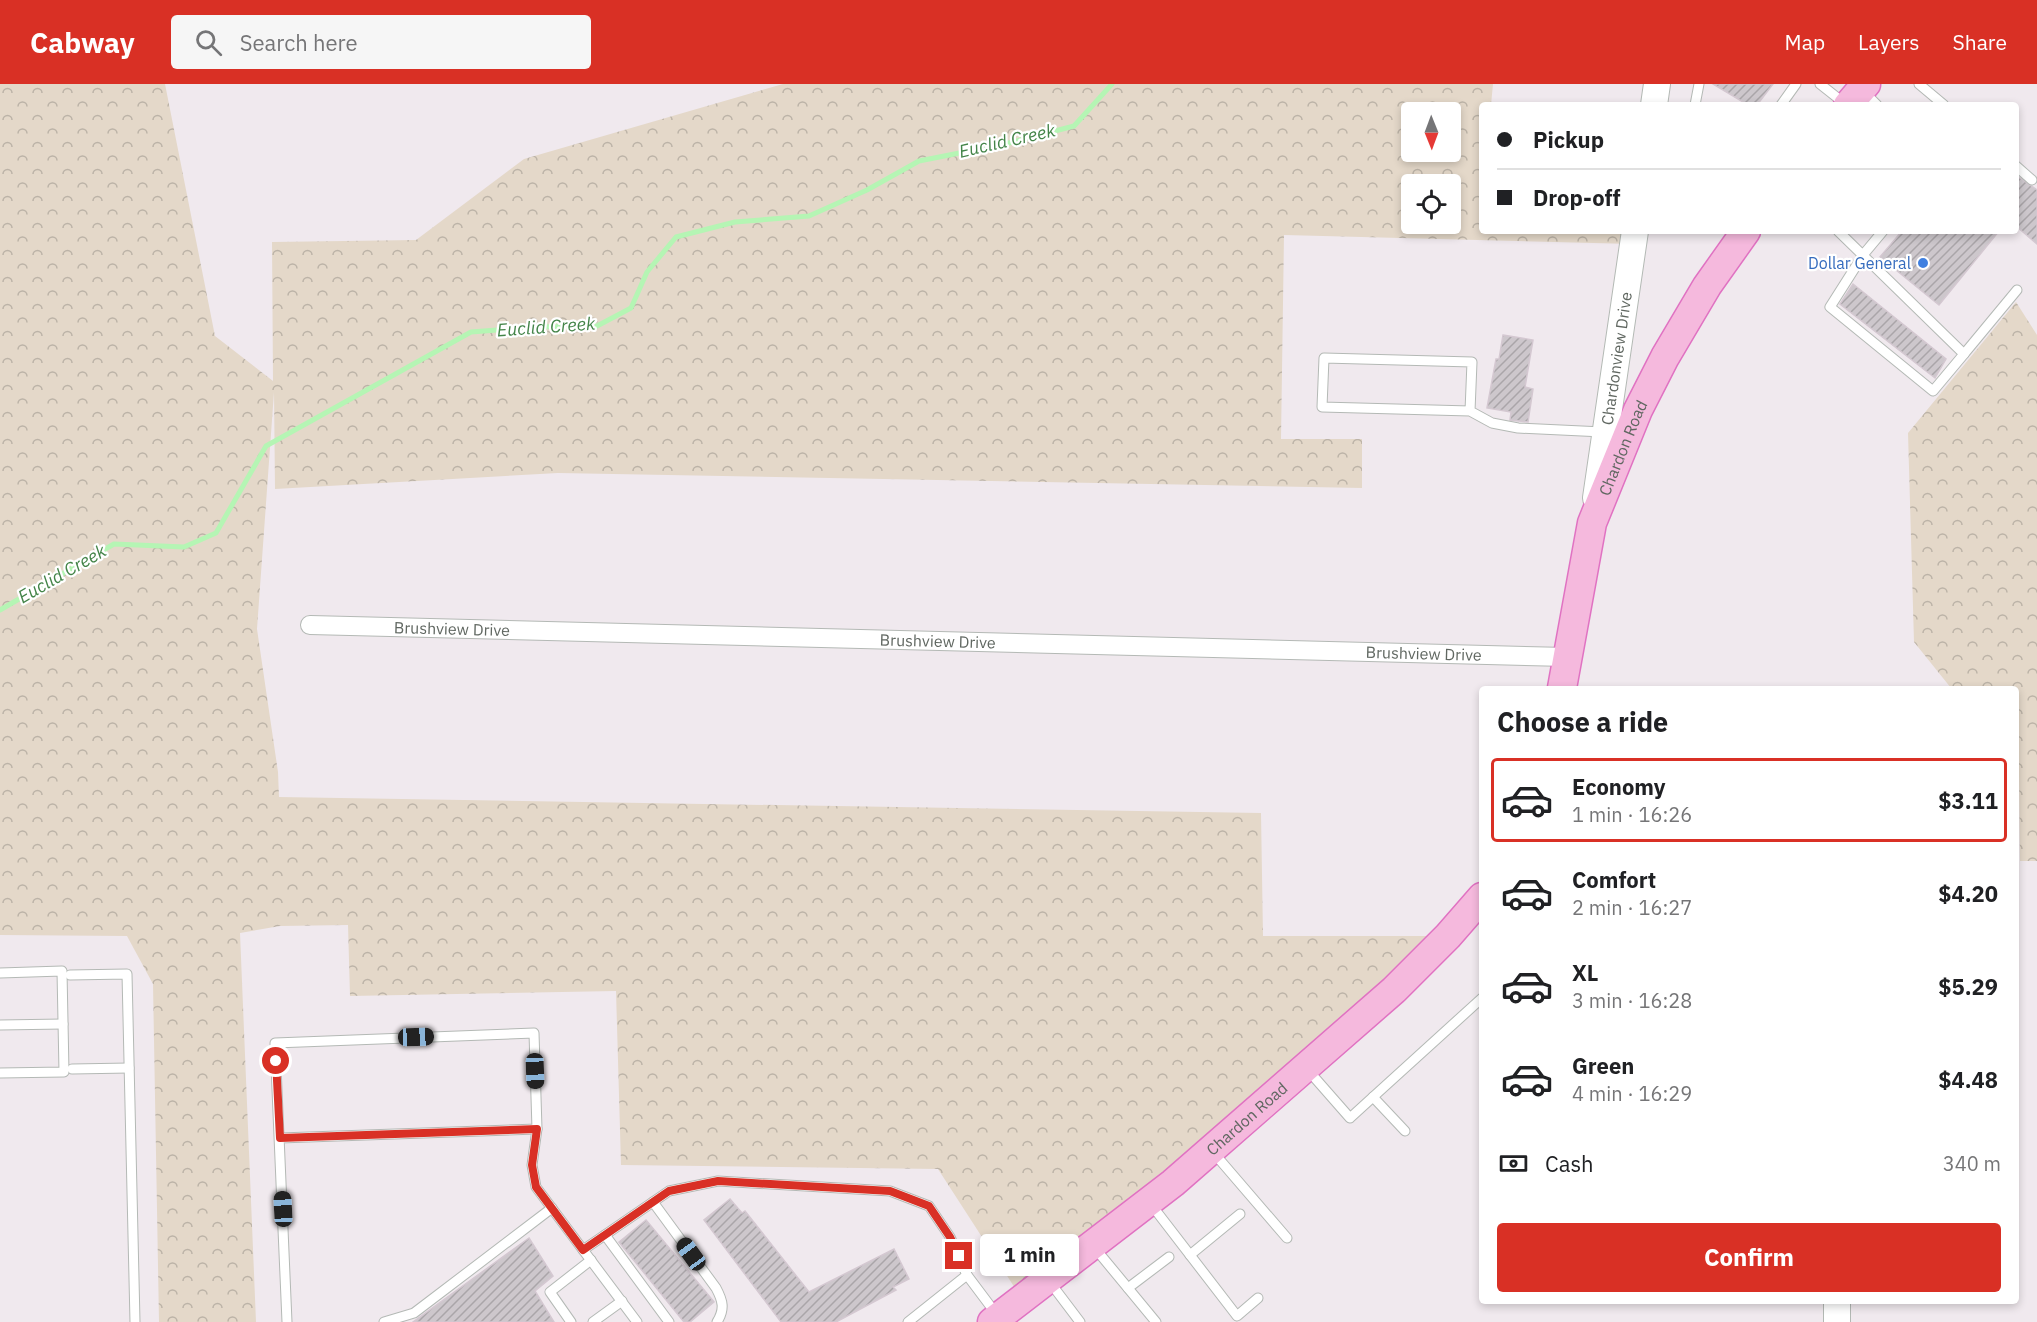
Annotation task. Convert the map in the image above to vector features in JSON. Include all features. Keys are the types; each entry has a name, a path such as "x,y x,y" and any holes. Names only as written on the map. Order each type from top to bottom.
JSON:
{"main road":[{"name":"Chardon Road","path":"1562,686 1592,523 1638,410 1665,357 1707,286 1744,234"},
{"name":"Chardon Road","path":"995,1320 1149,1202 1211,1150 1394,990 1448,936 1479,900"}],"street":[{"path":"1654,102 1657,84"},
{"name":"Chardonview Drive","path":"1592,523 1635,234"},
{"name":"Brushview Drive","path":"310,625 1567,657"},
{"path":"1837,1304 1838,1322"}],"lane":[{"path":"1696,102 1699,84"},
{"path":"1783,102 1796,84"},
{"path":"1820,84 1859,98"},
{"path":"1919,84 1940,102"},
{"path":"2019,169 2032,180"},
{"path":"1841,234 1964,354"},
{"path":"1880,234 1863,255 1830,307 1933,391 2017,290"},
{"path":"1470,411 1472,362 1324,358 1323,407 1470,411 1492,423 1518,428 1606,432"},
{"path":"0,973 62,971 64,1072 0,1073"},
{"path":"70,975 127,974 135,1322"},
{"path":"1305,1067 1350,1118 1479,1001"},
{"path":"0,1025 63,1024"},
{"path":"287,1322 275,1043 534,1033 537,1129 532,1165 536,1187 637,1322"},
{"path":"72,1069 129,1068"},
{"path":"1373,1097 1405,1131"},
{"path":"280,1138 537,1129"},
{"path":"1211,1150 1287,1238"},
{"path":"583,1250 669,1191 718,1181 890,1191 929,1206 950,1237 967,1275 995,1320"},
{"path":"653,1202 723,1301 723,1314 717,1322"},
{"path":"1149,1202 1237,1316 1258,1298"},
{"path":"384,1322 401,1315 414,1313 552,1208"},
{"path":"1190,1255 1240,1214"},
{"path":"605,1235 669,1322"},
{"path":"1092,1245 1156,1322"},
{"path":"1128,1288 1169,1257"},
{"path":"571,1322 550,1292 591,1260"},
{"path":"908,1322 967,1275"},
{"path":"1048,1279 1080,1322"},
{"path":"592,1322 622,1301"}],"green space":[{"path":"0,84 165,84 215,336 273,381 272,242 416,240 524,159 783,84 1493,84 1491,102 1479,102 1479,234 1635,234 1633,244 1284,235 1281,439 1362,439 1362,488 558,473 275,489 274,392 257,629 278,772 279,797 1261,813 1263,936 1448,936 1022,1299 938,1169 621,1165 616,991 350,996 348,925 280,926 240,933 256,1322 159,1322 153,984 127,936 0,935"},
{"path":"2016,302 2037,335 2037,861 2020,861 2019,686 1949,686 1914,642 1908,433"}],"building":[{"path":"1713,84 1773,84 1759,102 1743,102"},
{"path":"2019,177 2037,190 2037,244 2019,229"},
{"path":"1899,234 1997,234 1939,305 1880,257"},
{"path":"1853,284 1946,359 1935,378 1840,304"},
{"path":"1503,335 1533,340 1525,387 1533,389 1528,422 1510,420 1511,412 1487,408"},
{"path":"730,1199 742,1213 745,1211 809,1292 894,1249 909,1279 893,1287 896,1290 836,1322 781,1322 704,1220"},
{"path":"646,1220 714,1302 690,1322 684,1322 619,1242"},
{"path":"529,1238 553,1276 535,1291 554,1322 413,1322"}],"waterway":[{"name":"Euclid Creek","path":"0,610 114,544 184,547 216,533 266,446 471,332 535,327 597,326 631,308 647,272 676,237 735,222 809,216 867,190 919,161 1005,144 1074,126 1112,84"}],"place":[{"name":"Dollar General","path":"1923,263"}],"route":[{"path":"276,1061 280,1138 537,1129 532,1165 536,1187 583,1250 669,1191 718,1181 890,1191 929,1206 950,1237 959,1256"}]}
